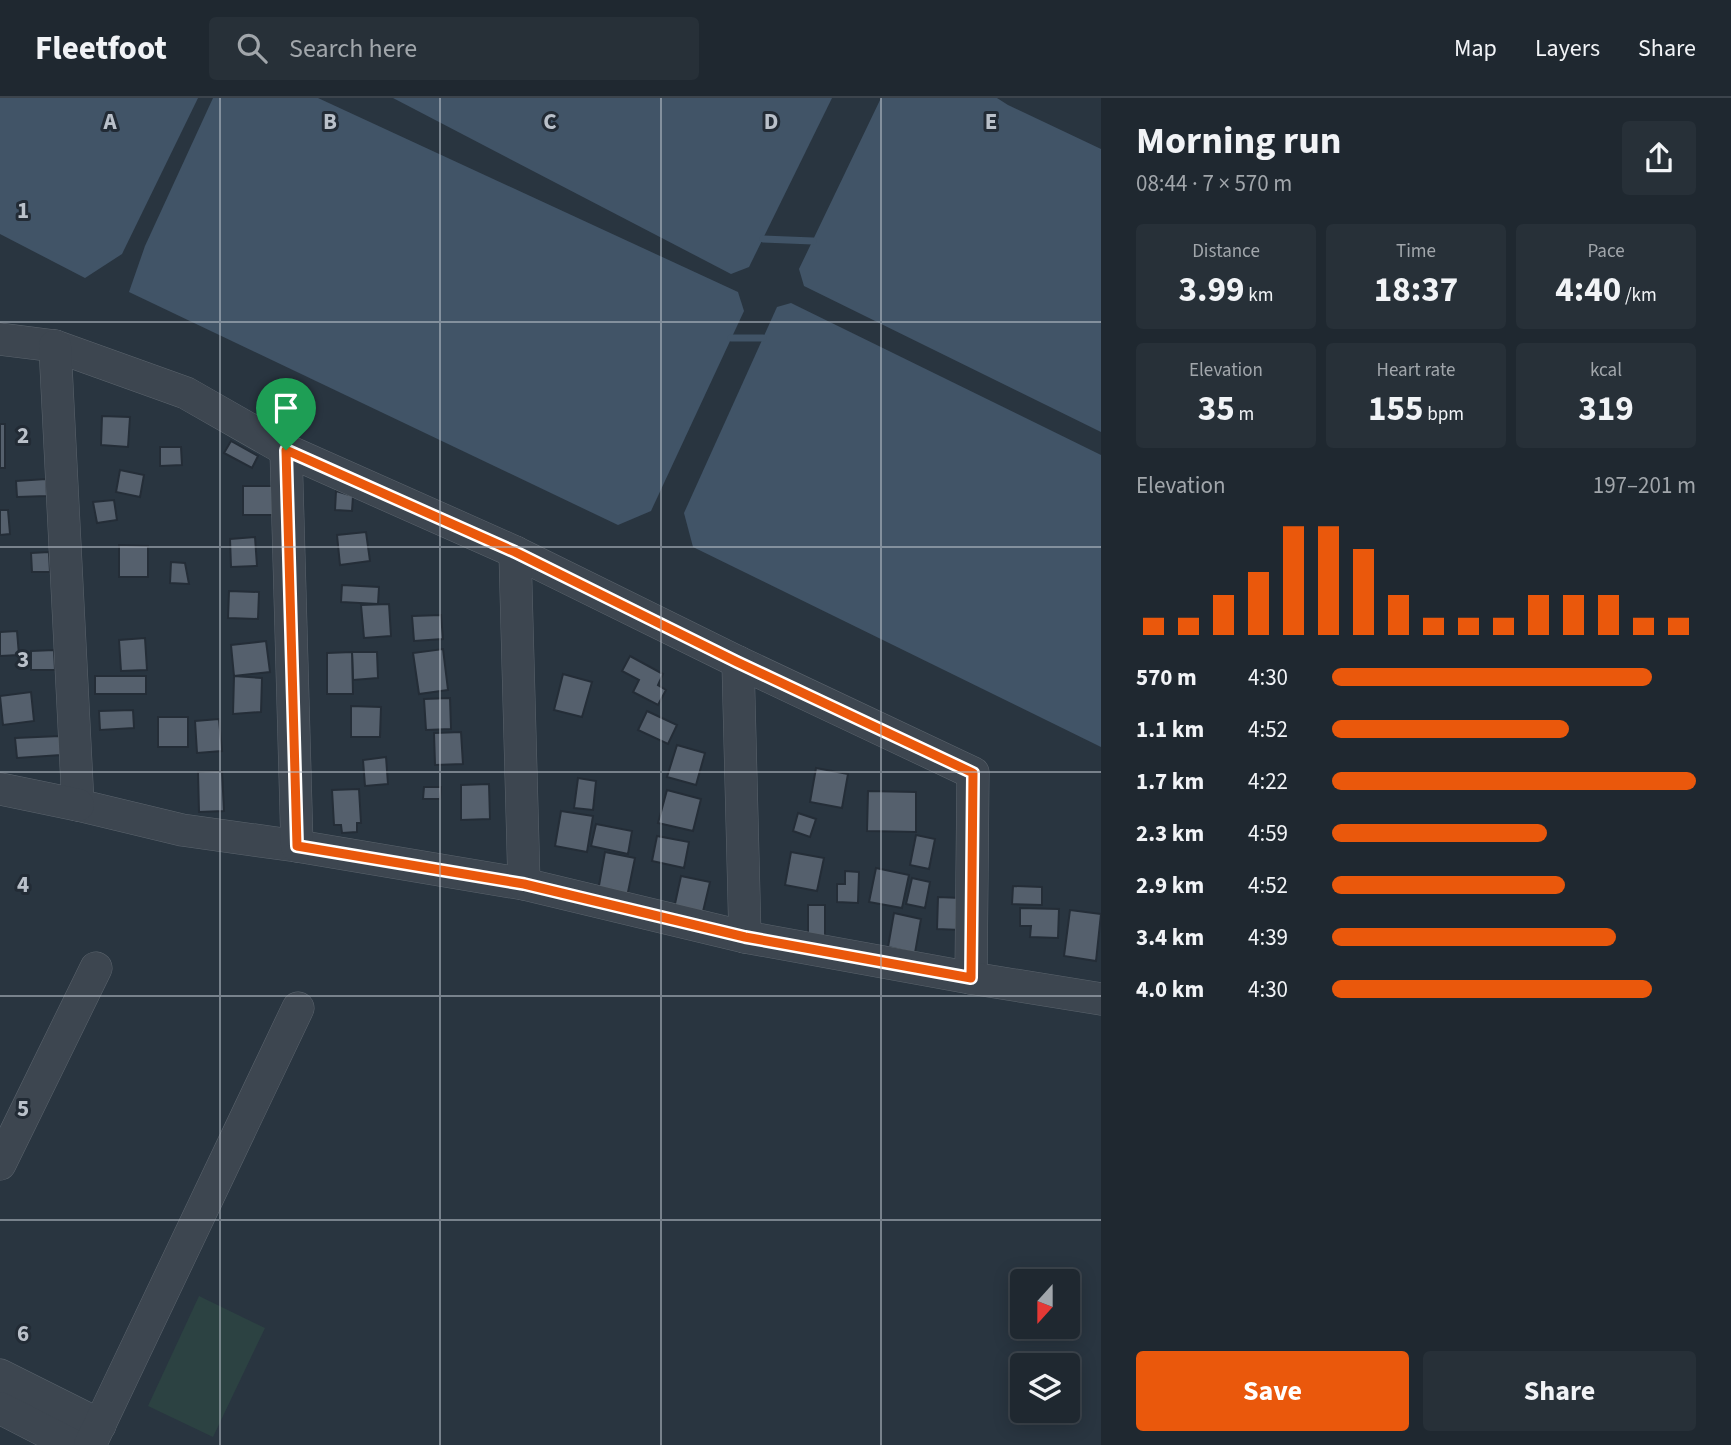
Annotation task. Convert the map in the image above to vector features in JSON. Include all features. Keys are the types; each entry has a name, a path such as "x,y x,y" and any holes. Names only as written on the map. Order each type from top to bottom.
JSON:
{"street":[{"path":"0,339 55,346 186,393 286,450 515,552 737,662 973,773 971,978"},
{"path":"55,346 78,805"},
{"path":"286,450 297,846"},
{"path":"515,552 524,884"},
{"path":"737,662 745,937"},
{"path":"0,789 182,830 297,846 524,884 745,937 1101,999"},
{"path":"0,1164 96,968"},
{"path":"0,1375 95,1435 298,1008"},
{"path":"0,1408 72,1445"}],"green space":[{"path":"199,1296 265,1328 213,1437 148,1406"}],"water":[{"path":"0,98 198,98 122,254 85,278 0,234"},
{"path":"213,98 318,98 738,292 744,311 651,511 618,525 129,292 145,246"},
{"path":"393,98 832,98 749,267 731,274"},
{"path":"881,98 997,98 1101,149 1101,432 804,286 799,269"},
{"path":"791,303 1101,455 1101,747 693,547 684,513 777,307"}],"building":[{"path":"102,416 130,417 128,447 101,445"},
{"path":"0,424 5,424 5,468 0,468"},
{"path":"231,441 258,456 252,468 224,453"},
{"path":"160,447 181,447 182,465 160,466"},
{"path":"120,470 144,475 140,497 116,492"},
{"path":"46,479 47,496 17,497 16,481"},
{"path":"243,486 275,486 275,515 243,515"},
{"path":"336,491 353,496 352,511 335,510"},
{"path":"114,500 117,520 97,523 93,502"},
{"path":"0,510 8,510 10,534 0,535"},
{"path":"366,532 370,561 340,565 337,535"},
{"path":"255,537 257,566 231,567 230,539"},
{"path":"119,545 148,546 148,577 119,577"},
{"path":"49,552 50,572 32,572 31,553"},
{"path":"171,562 185,563 189,584 170,583"},
{"path":"342,585 379,587 378,604 341,602"},
{"path":"229,591 259,592 258,619 228,618"},
{"path":"389,604 391,636 364,638 361,605"},
{"path":"441,615 443,639 414,641 412,616"},
{"path":"17,631 19,655 0,656 0,632"},
{"path":"145,638 147,670 121,671 119,640"},
{"path":"266,641 270,672 234,676 231,645"},
{"path":"443,649 448,690 419,694 413,653"},
{"path":"54,650 55,670 31,670 31,651"},
{"path":"352,652 377,652 378,678 353,680"},
{"path":"352,652 353,694 327,694 327,653"},
{"path":"630,656 663,674 658,685 666,690 658,705 633,692 639,680 622,671"},
{"path":"563,674 592,682 582,717 554,710"},
{"path":"95,676 146,676 146,694 95,694"},
{"path":"234,676 262,678 261,712 233,714"},
{"path":"31,692 34,721 3,725 0,696"},
{"path":"450,698 451,729 426,730 424,699"},
{"path":"351,706 381,707 380,737 351,737"},
{"path":"133,710 134,728 100,730 99,711"},
{"path":"647,711 677,725 668,744 638,730"},
{"path":"158,717 188,717 188,747 158,747"},
{"path":"219,719 222,751 197,753 195,721"},
{"path":"461,732 463,764 435,765 434,733"},
{"path":"60,736 61,755 17,758 15,738"},
{"path":"677,745 705,753 696,785 667,777"},
{"path":"386,757 388,784 365,786 363,760"},
{"path":"816,768 848,774 842,808 810,802"},
{"path":"222,771 224,811 199,812 198,772"},
{"path":"578,778 596,781 593,810 574,808"},
{"path":"489,784 490,819 461,820 461,785"},
{"path":"424,787 441,787 440,799 423,799"},
{"path":"359,789 361,823 357,823 357,832 342,833 341,825 334,825 332,790"},
{"path":"667,790 701,799 693,831 658,823"},
{"path":"868,791 916,792 916,832 867,831"},
{"path":"561,811 593,816 587,852 555,846"},
{"path":"798,813 816,819 810,837 793,831"},
{"path":"596,824 632,831 628,854 591,846"},
{"path":"916,835 935,839 929,869 910,865"},
{"path":"657,836 689,842 684,868 652,861"},
{"path":"605,852 635,858 627,897 598,891"},
{"path":"791,852 824,858 817,891 785,885"},
{"path":"876,868 909,875 902,908 869,902"},
{"path":"845,871 859,872 858,903 837,902 837,884 845,884"},
{"path":"681,876 710,882 701,920 673,913"},
{"path":"912,878 930,882 925,908 906,904"},
{"path":"1013,886 1042,887 1042,905 1012,904"},
{"path":"938,897 961,898 960,930 937,929"},
{"path":"808,905 825,905 825,947 808,947"},
{"path":"1020,908 1059,909 1058,938 1030,937 1031,926 1020,926"},
{"path":"1070,910 1101,914 1096,961 1064,956"},
{"path":"894,913 921,919 915,953 888,947"}],"waterway":[{"path":"763,239 813,241"},
{"path":"731,338 763,338"}],"route":[{"path":"286,450 515,552 737,662 973,773 971,978 745,937 524,884 297,846 286,450"}]}
